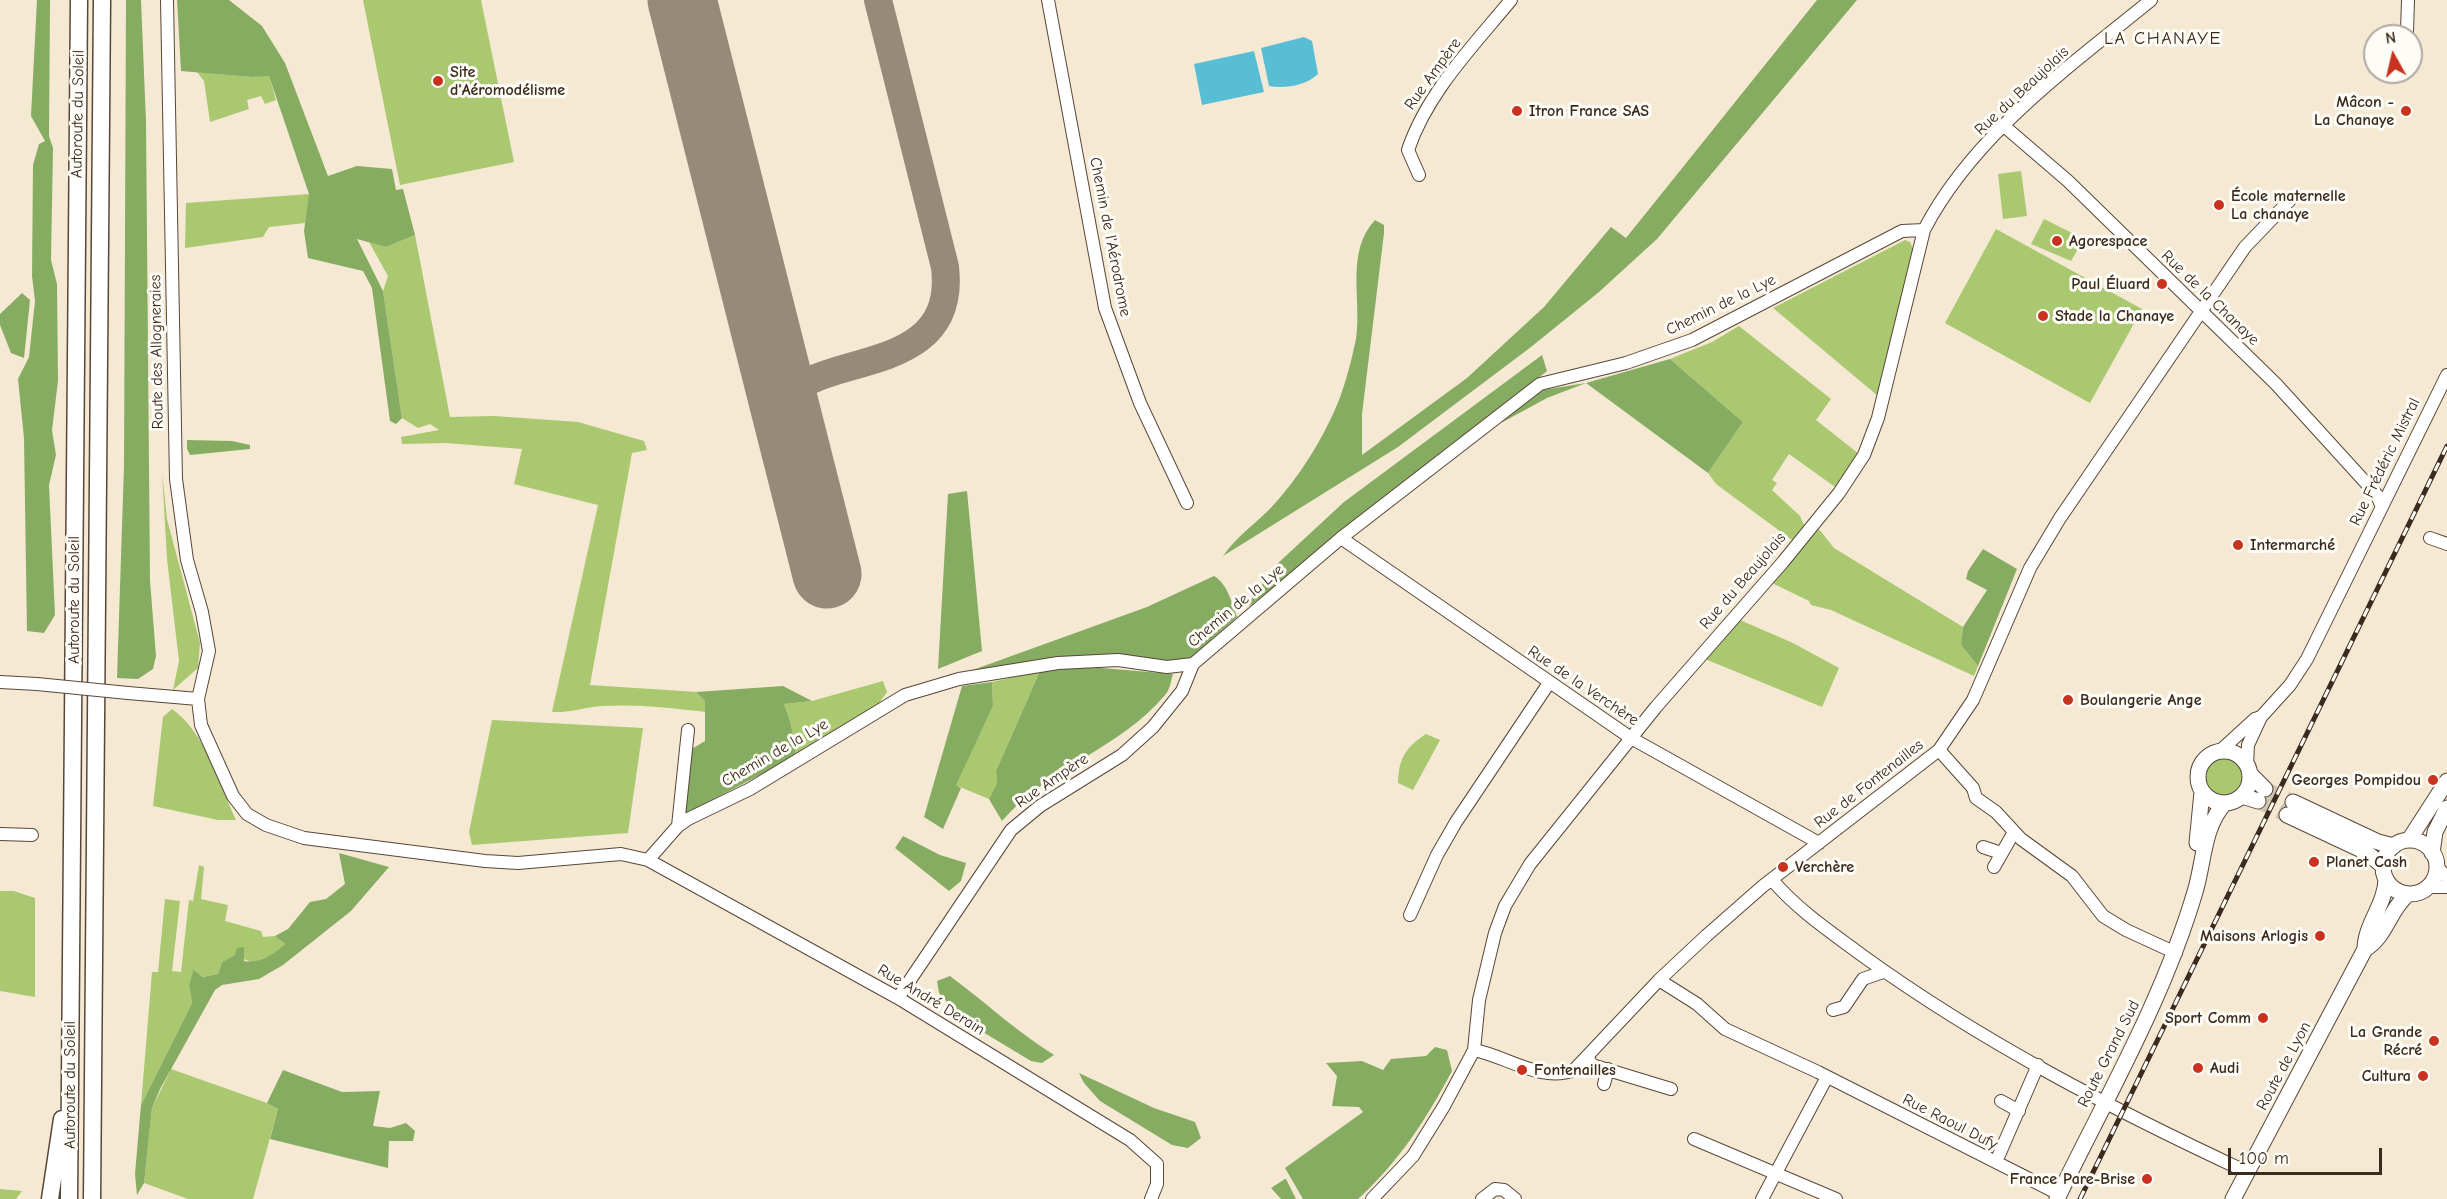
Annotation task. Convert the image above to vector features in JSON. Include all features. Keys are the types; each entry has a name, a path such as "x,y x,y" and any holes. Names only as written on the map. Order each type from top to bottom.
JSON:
{"highway":[{"name":"Autoroute du Soleil","path":"69,1199 80,0"},
{"name":"Autoroute du Soleil","path":"92,1199 102,0"},
{"path":"50,1199 70,1080"}],"main road":[{"path":"2220,751 2236,755 2248,769 2262,795 2242,796 2225,802 2214,801 2202,792 2198,780 2200,766 2210,755 2220,751"},
{"path":"2242,796 2250,782 2248,769"},
{"path":"2384,873 2385,856 2394,846 2409,840 2447,781"},
{"name":"Route Grand Sud","path":"2186,923 2201,820 2202,792"},
{"name":"Route Grand Sud","path":"2058,1197 2157,998 2186,923 2209,830 2225,802"},
{"path":"2394,846 2290,808 2366,852 2395,889 2408,894 2418,893 2428,887 2434,877 2438,865 2435,832 2447,808"},
{"path":"2409,840 2425,846 2438,865"},
{"name":"Route de Lyon","path":"2233,1199 2365,949 2365,939 2384,899 2384,873"},
{"name":"Route de Lyon","path":"2365,949 2374,944 2396,905 2408,894"}],"street":[{"name":"Route des Allogneraies","path":"167,0 176,479 187,560 202,612 209,651 198,699"},
{"name":"Chemin de l'Aérodrome","path":"1048,0 1105,308 1140,403 1187,503"},
{"name":"Rue Ampère","path":"1419,175 1408,150 1416,127 1450,75 1510,0"},
{"name":"Rue du Beaujolais","path":"1372,1199 1413,1156 1444,1107 1474,1050 1479,1000 1495,933 1505,906 1530,864 1631,738 1783,562 1839,493 1864,455 1878,417 1924,230 1949,189 2004,126 2151,0"},
{"path":"2407,24 2408,0"},
{"name":"Rue de la Chanaye","path":"2004,126 2067,181 2276,384 2377,495 2381,505"},
{"name":"Rue de Fontenailles","path":"1474,1050 1548,1073 1566,1073 1588,1059 1659,981 1706,936 1819,843 1939,750 1973,700 2030,568 2066,510 2245,248 2291,199"},
{"name":"Chemin de la Lye","path":"648,860 678,826 750,789 883,706 925,688 959,679 1058,663 1118,660 1167,667 1193,664 1341,538 1540,384 1626,363 1692,340 1902,231 1924,230"},
{"name":"Rue Frédéric Mistral","path":"2220,751 2248,725 2261,717 2290,685 2307,659 2447,375"},
{"name":"Rue de la Verchère","path":"1341,538 1631,738 1819,843"},
{"path":"2430,538 2447,544"},
{"name":"Rue Ampère","path":"898,998 1011,830 1040,806 1122,755 1153,727 1182,691 1193,664"},
{"path":"0,682 198,699 205,736 233,796 247,814 266,825 304,838 454,859 518,863 621,854 648,860"},
{"path":"1410,915 1437,855 1462,813 1549,683"},
{"name":"Rue Frédéric Mistral","path":"2248,769 2248,745 2261,717"},
{"path":"678,826 688,730"},
{"path":"1939,750 1973,788 1976,798 1996,812 2014,832 2072,876 2112,923 2176,953"},
{"path":"1994,867 2014,832"},
{"path":"0,834 32,835"},
{"path":"1983,847 2001,853"},
{"name":"Rue André Derain","path":"648,860 898,998 1148,1153 1158,1171 1151,1199"},
{"path":"1773,880 1792,903 1883,972 1980,1035 2168,1135 2247,1172"},
{"path":"2428,887 2447,887"},
{"path":"1833,1010 1844,1007 1863,979 1883,972"},
{"name":"Rue Raoul Dufy","path":"1659,981 1696,1004 1725,1029 1827,1077 2058,1197"},
{"path":"1588,1059 1592,1065 1671,1089"},
{"path":"1999,1155 2038,1065"},
{"path":"1604,1084 1608,1069"},
{"path":"1762,1199 1827,1077"},
{"path":"2001,1101 2019,1110"},
{"path":"1694,1139 1836,1199"},
{"path":"1482,1199 1495,1189 1504,1190 1515,1199"}],"green space":[{"path":"37,0 50,0 49,136 53,148 51,260 57,284 58,381 52,430 56,455 49,485 55,615 44,633 27,631 24,438 18,379 29,357 35,301 32,276 33,165 39,144 45,141 31,116"},
{"path":"126,0 141,0 146,122 150,581 156,656 153,669 138,679 117,678 124,466"},
{"path":"177,0 229,0 262,26 285,63 328,176 357,166 392,169 396,190 403,189 415,235 386,247 357,239 383,291 402,418 396,424 390,421 372,288 363,271 308,258 304,231 309,194 269,76 252,77 181,71"},
{"name":"Site d'Aéromodélisme","path":"363,0 481,0 514,162 400,185"},
{"path":"1817,0 1857,0 1657,239 1599,292 1531,347 1398,447 1223,556 1286,490 1327,427 1339,400 1351,362 1357,324 1357,261 1366,233 1375,220 1384,225 1384,233 1362,414 1362,455 1467,378 1544,307 1611,227 1626,238"},
{"path":"197,72 252,77 269,75 276,100 265,104 261,96 247,100 249,109 210,122 204,81"},
{"path":"2021,171 2027,216 2003,219 1998,174"},
{"path":"310,194 305,223 269,227 263,237 185,248 186,203"},
{"name":"Agorespace","path":"2044,219 2084,239 2071,261 2031,244"},
{"name":"Stade la Chanaye","path":"1996,229 2142,309 2090,403 1945,323"},
{"path":"415,235 450,417 494,416 578,422 644,441 647,450 632,453 590,685 696,692 705,701 706,712 616,706 552,712 598,505 514,484 522,449 446,443 402,444 401,437 439,430 430,424 418,428 402,418 383,291 388,276 369,242 386,247"},
{"path":"1905,240 1910,242 1914,251 1878,396 1773,308"},
{"path":"22,293 30,300 24,358 11,353 0,325 0,314"},
{"path":"1739,326 1831,399 1816,420 1859,454 1835,487 1789,454 1772,480 1777,483 1772,490 1800,516 1804,525 1792,540 1716,484 1708,473 1743,422 1670,359 1712,342"},
{"path":"1542,355 1547,371 1251,605 1246,606 1276,565 1344,502"},
{"path":"1670,359 1743,422 1708,473 1586,383"},
{"path":"1586,383 1547,398 1501,423 1522,403 1543,390"},
{"path":"187,440 232,441 250,445 250,449 190,455"},
{"path":"162,472 167,519 200,643 198,668 173,690 179,661 167,559"},
{"path":"967,491 982,651 938,669 948,494"},
{"path":"1819,529 1834,548 1963,627 1961,645 1978,666 1974,676 1831,610 1811,605 1809,601 1772,583"},
{"path":"1983,549 2017,569 1978,666 1961,645 1963,627 1987,590 1966,579 1968,571"},
{"path":"1214,576 1226,588 1237,617 1189,659 1174,662 1096,655 1013,668 970,671 1147,607"},
{"path":"1740,620 1793,643 1839,668 1822,707 1705,659"},
{"path":"1090,667 1173,674 1167,693 1147,714 1106,745 1040,787 1002,821 989,799 997,783 996,771 1040,671"},
{"path":"1040,671 996,771 997,783 989,799 955,785 993,706 992,682"},
{"path":"883,681 887,692 879,703 796,756 791,724 784,704 812,701"},
{"path":"992,682 993,706 956,785 961,788 943,829 924,817 962,686"},
{"path":"783,686 812,701 784,704 791,724 796,756 685,814 690,750 705,741 705,701 696,692"},
{"path":"172,709 184,719 203,745 236,820 218,820 153,806 163,717"},
{"path":"492,720 643,728 628,833 472,845 469,832"},
{"path":"1426,734 1440,740 1413,790 1398,783 1400,767 1404,754"},
{"path":"2224,758 2231,759 2237,764 2242,770 2242,784 2237,790 2231,795 2224,796 2217,795 2211,790 2206,784 2205,777 2206,770 2211,764 2217,759"},
{"path":"903,836 940,855 966,863 961,881 949,891 895,848"},
{"path":"339,853 389,867 351,911 283,965 259,979 222,985 215,990 160,1089 152,1108 144,1183 137,1195 135,1174 141,1105 192,1003 189,985 194,969 202,977 218,974 222,962 235,955 237,948 244,947 244,961 250,962 271,955 281,948 285,944 275,936 288,929 310,902 326,899 345,884"},
{"path":"199,865 204,867 201,899 228,905 225,921 261,931 263,937 275,936 285,944 275,954 253,963 235,955 222,962 218,974 201,977 195,969 189,985 192,1003 141,1105 152,972 158,972 165,899 180,901 172,971 181,972 189,900 193,901"},
{"path":"0,891 14,891 35,898 35,997 0,991"},
{"path":"950,976 1014,1027 1054,1055 1042,1063 1031,1061 948,1011 948,1003 939,993 937,981"},
{"path":"1435,1047 1447,1050 1452,1071 1422,1123 1386,1170 1358,1199 1303,1199 1285,1168 1363,1112 1359,1107 1332,1106 1337,1076 1326,1063 1362,1061 1383,1070 1391,1059 1426,1056"},
{"path":"171,1069 278,1109 253,1199 188,1199 144,1183 152,1108"},
{"path":"283,1070 342,1092 380,1091 373,1126 390,1128 406,1123 415,1131 413,1141 389,1141 388,1168 270,1139 278,1109 267,1103"},
{"path":"1079,1073 1154,1108 1195,1122 1201,1138 1188,1148 1172,1145 1100,1101 1084,1083"},
{"path":"1285,1179 1296,1199 1281,1199 1271,1188"},
{"path":"0,1189 22,1191 16,1199 0,1199"}],"water":[{"path":"1304,37 1312,41 1318,74 1308,81 1295,85 1269,86 1261,48"},
{"path":"1254,51 1264,92 1202,105 1194,64"}],"taxiway":[{"path":"785,409 796,390 817,378 903,348 927,331 943,305 945,267 878,0"},
{"path":"774,367 792,380 810,380"}],"runway":[{"path":"682,0 827,574"}],"tunnel":[{"path":"2265,789 2293,802"},
{"path":"2258,801 2287,815"}],"railway":[{"path":"2080,1199 2447,446"}],"place":[{"name":"Site d'Aéromodélisme","path":"438,81"},
{"name":"Itron France SAS","path":"1517,111"},
{"name":"Mâcon - La Chanaye","path":"2406,111"},
{"name":"École maternelle La chanaye","path":"2219,205"},
{"name":"Agorespace","path":"2057,241"},
{"name":"Paul Éluard","path":"2162,284"},
{"name":"Stade la Chanaye","path":"2043,316"},
{"name":"Intermarché","path":"2238,545"},
{"name":"Boulangerie Ange","path":"2068,700"},
{"name":"Georges Pompidou","path":"2433,780"},
{"name":"Planet Cash","path":"2314,862"},
{"name":"Verchère","path":"1783,867"},
{"name":"Maisons Arlogis","path":"2320,936"},
{"name":"Sport Comm","path":"2263,1018"},
{"name":"La Grande Récré","path":"2434,1041"},
{"name":"Audi","path":"2198,1068"},
{"name":"Fontenailles","path":"1522,1070"},
{"name":"Cultura","path":"2423,1076"},
{"name":"France Pare-Brise","path":"2147,1179"}],"district":[{"name":"LA CHANAYE","path":"2163,39"}]}
